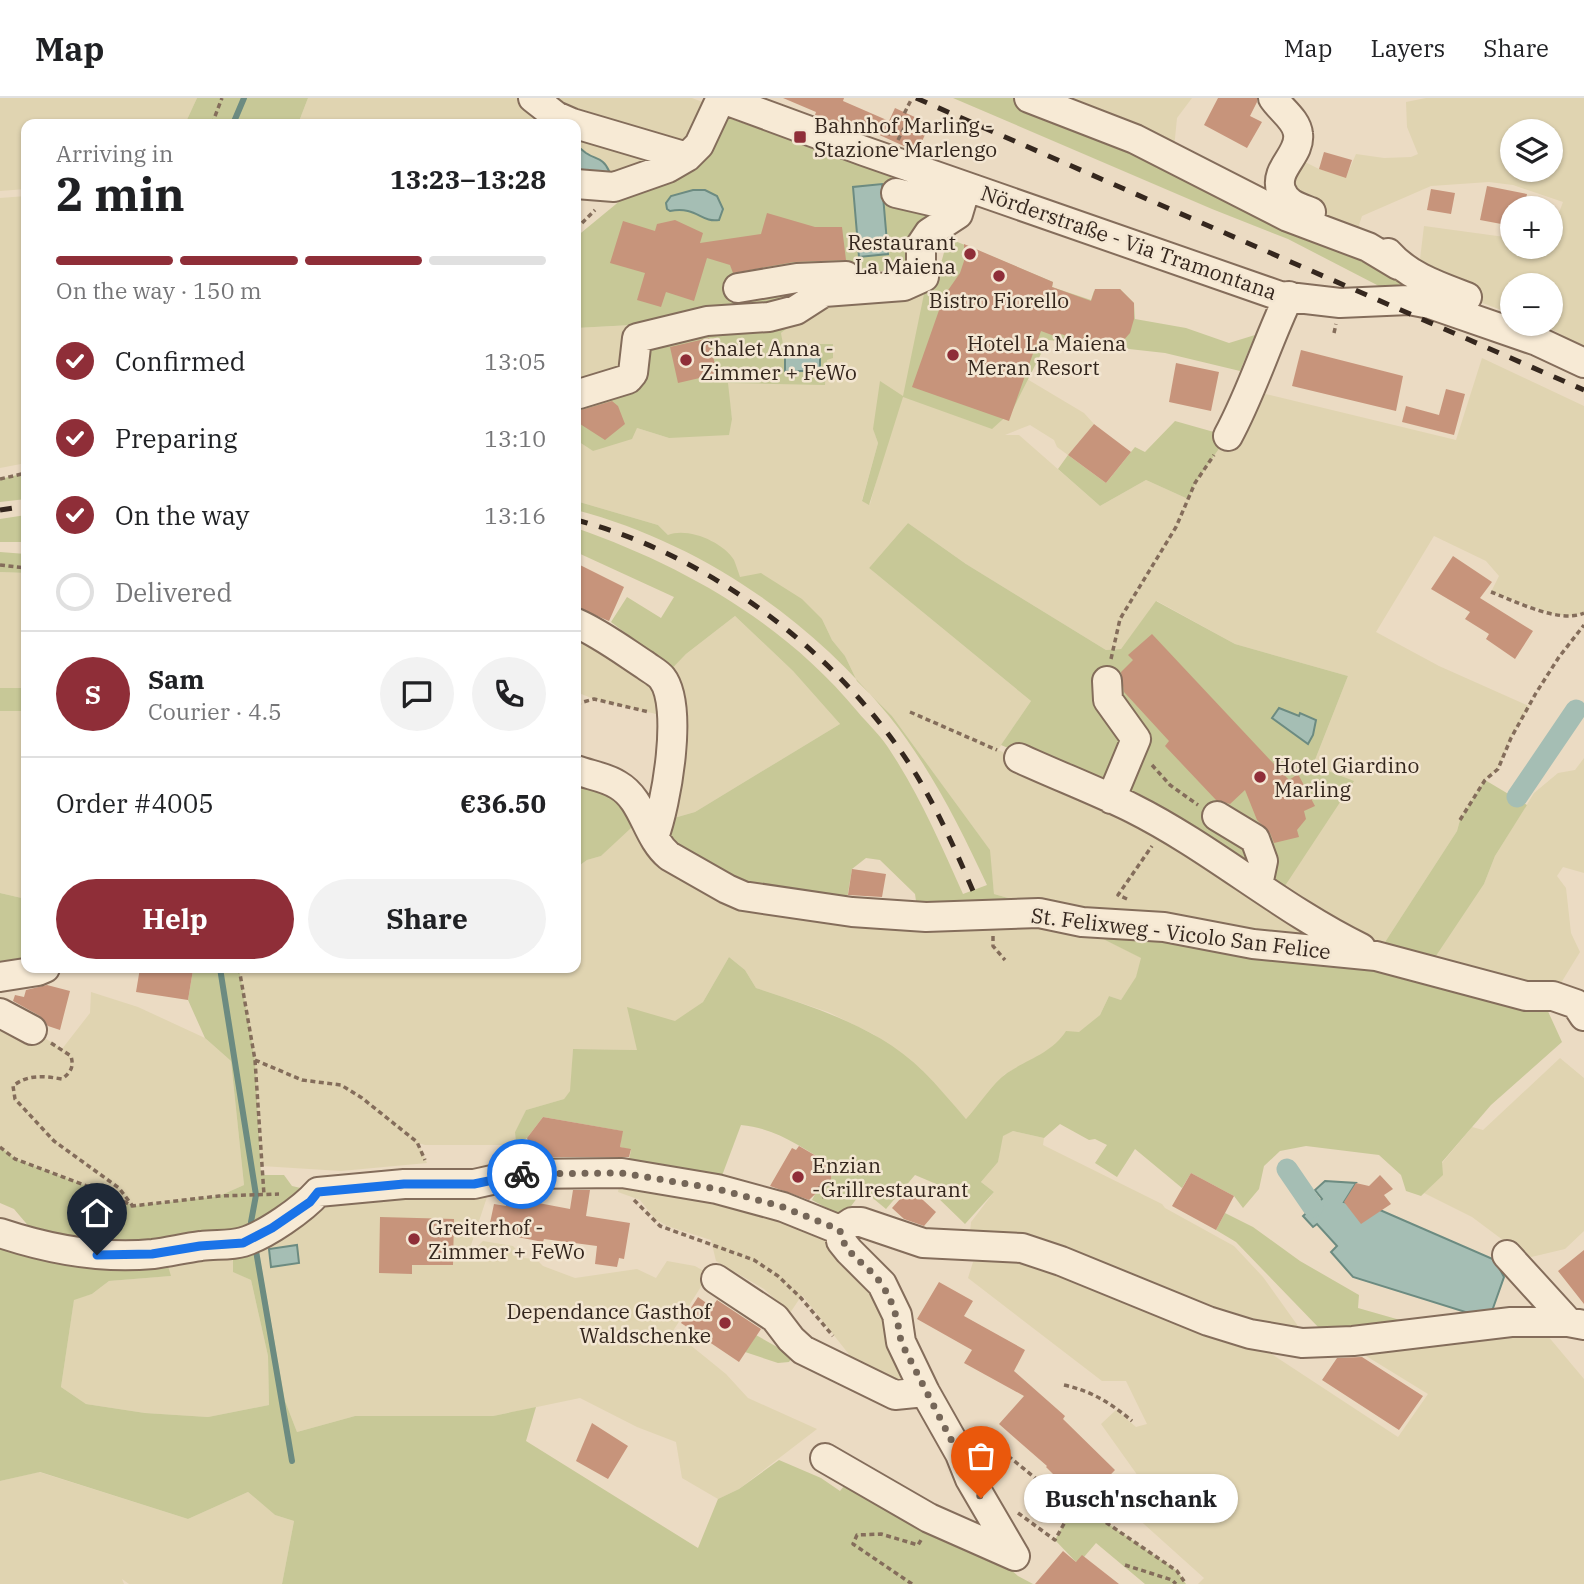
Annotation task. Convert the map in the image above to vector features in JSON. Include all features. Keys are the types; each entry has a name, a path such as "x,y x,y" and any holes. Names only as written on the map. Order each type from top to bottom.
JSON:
{"street":[{"path":"533,98 563,119"},
{"path":"581,184 614,187 668,168 687,157 699,145 721,98"},
{"name":"Nörderstraße - Via Tramontana","path":"721,98 755,104 967,187 1280,296 1340,303 1409,300 1500,323"},
{"path":"1029,98 1135,139 1288,217 1368,247 1429,283 1500,310"},
{"path":"1273,98 1296,125 1298,134 1298,141 1280,175 1279,183 1285,199 1292,205 1372,233 1398,265"},
{"path":"581,126 687,157"},
{"path":"581,393 628,379 633,373 638,338 707,321 769,317 796,310 824,292 904,286 925,277 921,266 921,245 929,233 958,214 967,187"},
{"path":"896,193 935,202 958,214"},
{"path":"738,288 797,278 906,272 921,266"},
{"path":"1227,436 1237,420 1289,296"},
{"name":"Nörderstraße - Via Tramontana","path":"1538,336 1584,363"},
{"path":"581,625 598,632 663,678 670,699 673,729 663,807 654,837"},
{"path":"1108,674 1108,700 1136,739 1121,803"},
{"name":"St. Felixweg - Vicolo San Felice","path":"1019,758 1121,803 1258,885 1327,932 1377,956"},
{"name":"St. Felixweg - Vicolo San Felice","path":"581,772 622,787 636,803 661,850 676,861 727,889 758,899 852,912 926,917 1040,913 1082,922 1164,927 1254,944 1377,956 1526,996 1553,996 1576,1004 1584,1016"},
{"path":"1217,816 1255,839 1263,861 1258,885"},
{"path":"0,977 25,973"},
{"path":"0,1013 32,1030"},
{"path":"0,1233 26,1242 97,1255 152,1254 200,1246 243,1243 272,1228 310,1202 318,1192 404,1184 474,1184 519,1174 622,1173 718,1189 783,1207 840,1230"},
{"path":"840,1230 852,1222 861,1222 923,1243 1022,1248 1061,1261 1208,1321 1250,1334 1302,1343 1353,1341 1511,1322 1576,1324"},
{"path":"825,1458 929,1518 1015,1556 970,1479 960,1454 925,1392 901,1342 897,1315 882,1284 841,1241 840,1230"},
{"path":"1507,1255 1576,1324"},
{"path":"716,1279 775,1318 790,1339 803,1350 895,1395 925,1392"}],"path":[{"path":"214,119 222,98"},
{"path":"896,116 887,135 898,140 908,120 902,118 912,98"},
{"path":"1108,674 1120,619 1176,527 1195,483 1227,436"},
{"path":"0,479 21,474"},
{"path":"0,565 21,567"},
{"path":"1491,592 1556,615 1584,613"},
{"path":"1460,820 1485,780 1498,769 1511,738 1536,693 1584,625"},
{"path":"581,703 594,699 656,714 673,729"},
{"path":"910,712 1019,758"},
{"path":"1136,739 1146,759 1170,785 1190,801 1217,816"},
{"path":"1131,901 1118,895 1166,828"},
{"path":"240,973 255,1060 264,1195"},
{"path":"32,1030 71,1056 73,1065 70,1073 62,1079 40,1076 19,1081 13,1086 15,1099 54,1141 119,1188 132,1206"},
{"path":"255,1060 302,1080 341,1086 362,1098 417,1142 427,1163 434,1164"},
{"path":"0,1147 15,1159 116,1197 132,1206 219,1196 283,1194"},
{"path":"820,1186 822,1193"},
{"path":"1064,1385 1096,1395 1113,1404 1132,1421"},
{"path":"968,1424 1045,1486 1076,1502 1177,1571 1186,1584"},
{"path":"1010,1506 1055,1540 1076,1502"},
{"path":"912,1584 853,1544 858,1535 881,1534 918,1545 922,1539 912,1528 912,1521 922,1522 929,1518"},
{"path":"1125,1565 1177,1584"}],"shaded area":[{"path":"0,98 197,98 187,119 21,119 21,189 0,191"},
{"path":"308,98 692,98 705,103 701,126 665,161 581,195 581,119 300,119"},
{"path":"1029,98 1192,98 1177,118 1173,159"},
{"path":"1426,98 1584,98 1584,347 1563,336 1563,273 1500,273 1500,310 1429,283 1418,276 1424,226 1500,236 1500,259 1563,259 1563,196 1545,196 1513,185 1489,182 1431,186 1362,216 1359,225 1361,230 1292,205 1291,155 1319,169 1346,177 1356,154 1384,158 1411,157 1418,154 1407,127 1406,102"},
{"path":"581,149 607,166 609,171 603,182 581,175"},
{"path":"882,184 888,254 859,257 853,187"},
{"path":"705,190 717,196 723,209 719,220 708,219 693,212 667,209 666,203 671,196"},
{"path":"21,196 21,464 0,468 0,198"},
{"path":"939,263 935,285 1012,411 1027,379 1084,413 1094,424 1068,455 1057,447 1054,440 1030,425 1005,435 1019,435 1100,506 1146,480 1188,499 1195,483 1228,436 1249,390 1456,440 1482,358 1584,406 1584,613 1556,615 1491,592 1499,576 1486,561 1434,536 1376,632 1439,666 1529,706 1498,769 1485,780 1460,820 1457,831 1376,956 1101,938 1142,958 1137,977 1121,1000 1109,996 1100,1015 1079,1033 1066,1032 1059,1042 1041,1055 1005,1074 966,1119 921,1069 873,1034 828,1012 756,988 745,970 729,957 703,1002 637,1050 573,1049 571,1090 564,1099 526,1110 515,1132 516,1145 418,1143 427,1163 341,1171 261,1166 255,1060 240,973 581,973 581,864 601,856 630,828 654,837 779,902 1033,905 994,894 989,849 892,716 857,681 822,619 740,577 668,535 658,525 581,502 581,443 593,451 637,428 669,438 732,419 727,383 825,384 827,360 782,344 781,333 799,319 796,310 904,286","holes":["873,428 884,453 870,504 862,500 878,443","908,523 966,564 1106,650 1121,649 1157,601 1235,644 1348,676 1313,765 1353,782 1131,807 998,750 1031,701 869,568"]},
{"path":"633,325 623,367 581,382 581,328"},
{"path":"785,356 820,356 820,371 785,371"},
{"path":"0,572 21,573 21,688 0,688"},
{"path":"735,616 793,671 840,724 695,812 660,822 673,729 656,714 581,694 581,626 663,678 686,654"},
{"path":"1279,708 1316,720 1308,744 1272,718"},
{"path":"0,711 21,711 21,898 0,893"},
{"path":"1584,758 1584,873 1563,867 1557,876 1566,888 1571,933 1580,952 1553,996 1428,968 1484,884 1495,856 1534,793 1558,773 1575,770"},
{"path":"91,992 138,1007 205,1038 231,1061 244,1185 219,1196 132,1206 116,1197 15,1159 0,1147 0,1020 32,1030 62,1049 90,1013"},
{"path":"1560,1058 1584,1078 1584,1231 1565,1249 1527,1258 1472,1217 1424,1193 1442,1175 1442,1163 1472,1127 1483,1130"},
{"path":"1013,1131 1044,1138 1043,1145 1162,1204 1234,1246 1263,1277 1303,1333 1297,1335 970,1232 971,1222 994,1192 981,1182 998,1162 1002,1136"},
{"path":"622,1173 812,1217 866,1274 921,1391 859,1367 802,1295 790,1313 764,1289 716,1261 711,1240 667,1226 655,1219 640,1200 618,1192"},
{"path":"1325,1181 1356,1183 1344,1202 1380,1210 1495,1260 1504,1277 1492,1311 1475,1315 1353,1277 1331,1252 1337,1246 1317,1224 1313,1227 1303,1216 1322,1199 1315,1190"},
{"path":"490,1188 467,1257 483,1241 513,1246 524,1258 536,1259 543,1266 575,1278 637,1269 656,1278 667,1261 695,1266 709,1274 673,1331 726,1374 748,1398 817,1429 739,1489 718,1499 682,1478 676,1442 637,1427 580,1398 493,1416 355,1416 297,1432 285,1401 257,1242 323,1201"},
{"path":"243,1243 233,1271 251,1280 268,1356 269,1405 208,1417 145,1413 86,1404 61,1387 74,1299 92,1294 109,1281 170,1276 164,1252"},
{"path":"297,1245 299,1263 271,1267 269,1249"},
{"path":"1025,1257 1258,1345 1398,1437 1428,1394 1358,1351 1542,1329 1584,1379 1584,1584 1198,1584 1204,1578 1125,1507 1148,1490 1101,1424 1116,1410 1136,1427 1147,1424 1126,1381 1102,1381 968,1278 973,1262"},
{"path":"39,1472 188,1519 248,1492 275,1515 294,1521 282,1584 129,1584 122,1579 124,1584 0,1584 0,1481"}],"green space":[{"path":"197,98 308,98 300,119 187,119"},
{"path":"953,98 1029,98 1418,276 1406,300 1288,239"},
{"path":"723,116 898,178 901,202 932,210 915,233 907,266 783,292 799,319 781,333 783,344 833,344 833,358 827,360 825,385 728,383 732,419 729,435 669,438 637,428 632,439 593,451 581,443 581,382 624,367 632,325 581,328 581,233"},
{"path":"948,238 1053,282 1052,287 1091,300 1094,291 1120,289 1134,303 1135,319 1186,328 1229,343 1255,335 1240,371 1165,353 1048,340 1012,411 992,429 903,397 869,505 862,501 878,443 873,429 880,381 903,396 924,294 935,285"},
{"path":"1175,421 1228,436 1195,483 1188,499 1146,480 1100,506 1058,469 1068,455 1106,483 1135,447 1145,452"},
{"path":"21,474 21,500 0,502 0,479"},
{"path":"581,502 658,525 668,535 695,535 722,547 734,560 740,577 761,573 802,599 822,619 856,679 787,616 749,588 666,542 581,512"},
{"path":"21,516 21,542 0,542 0,519"},
{"path":"908,523 966,564 1106,650 1121,649 1156,601 1235,644 1348,676 1313,765 1354,781 1277,898 1114,794 1001,745 1031,701 869,568"},
{"path":"581,530 655,560 693,579 729,600 797,650 828,679 887,746 921,803 963,894 987,885 931,777 889,716 867,691 892,716 990,850 994,894 1033,905 917,908 915,894 880,860 866,858 852,869 847,899 758,899 654,837 631,828 601,856 581,864 581,773 660,822 695,812 840,724 793,671 735,616 686,654 663,678 649,651 611,622 627,597 661,618 674,597 581,554"},
{"path":"0,552 21,554 21,573 0,572"},
{"path":"0,688 21,688 21,711 0,711"},
{"path":"1485,780 1527,805 1495,856 1484,884 1428,968 1541,996 1562,1042 1491,1105 1442,1162 1443,1175 1421,1196 1406,1191 1401,1175 1379,1155 1306,1146 1280,1151 1264,1166 1259,1189 1243,1208 1234,1196 1191,1173 1182,1188 1135,1149 1117,1177 1095,1163 1107,1145 1095,1139 1089,1140 1060,1124 1044,1138 1013,1131 1003,1136 998,1162 981,1182 994,1192 965,1224 935,1195 941,1186 915,1175 886,1209 863,1190 843,1217 812,1200 821,1183 827,1183 831,1178 830,1164 788,1139 754,1127 741,1125 717,1189 626,1174 631,1150 620,1147 622,1131 543,1117 527,1138 516,1145 515,1132 526,1110 564,1099 570,1091 573,1049 637,1050 627,1007 675,1021 703,1002 729,957 745,970 756,988 844,1020 886,1042 923,1071 966,1119 1007,1073 1047,1050 1066,1031 1079,1032 1100,1015 1109,996 1121,1000 1136,977 1141,958 1101,938 1096,923 1376,956 1457,831 1460,820"},
{"path":"0,893 21,898 21,970 0,977"},
{"path":"192,973 240,973 255,1060 261,1175 284,1175 292,1186 318,1192 257,1242 285,1401 297,1432 355,1416 493,1416 536,1407 526,1441 698,1548 718,1499 739,1489 779,1460 821,1478 840,1491 844,1486 910,1523 991,1552 1018,1576 1033,1584 282,1584 294,1521 275,1515 248,1492 188,1519 40,1472 0,1481 0,1240 31,1229 14,1209 0,1203 0,1147 15,1159 116,1197 132,1206 219,1196 244,1185 231,1061 205,1038 188,1000","holes":["164,1253 233,1254 233,1272 251,1280 268,1356 269,1405 208,1417 145,1413 86,1404 61,1387 74,1300 92,1294 109,1281 171,1276"]},
{"path":"1225,1213 1253,1227 1300,1261 1359,1295 1358,1308 1407,1322 1455,1323 1320,1329 1236,1242 1216,1230"},
{"path":"756,1335 793,1356 789,1362 778,1363 745,1352"},
{"path":"1076,1502 1177,1571 1186,1584 1145,1584 1096,1543 1076,1562 1055,1540"}],"building":[{"path":"783,98 844,98 843,101 889,121 895,108 930,124 917,152 864,128 862,132 835,120 834,122 815,115 816,112"},
{"path":"1218,98 1257,98 1250,116 1262,122 1247,148 1204,125"},
{"path":"1324,152 1352,160 1346,178 1319,169"},
{"path":"1487,186 1527,194 1500,196 1500,224 1480,220"},
{"path":"1431,189 1455,193 1451,214 1427,210"},
{"path":"767,213 815,227 842,227 846,260 794,262 733,273 730,265 707,258 694,301 666,292 661,307 637,300 645,273 610,263 623,221 655,231 657,224 675,220 703,233 700,243 761,234"},
{"path":"964,244 1053,282 1052,287 1091,301 1095,289 1120,289 1134,303 1134,319 1130,333 1122,342 1107,345 1061,334 1060,338 1041,331 1009,421 912,387 944,296 960,273 964,261"},
{"path":"709,338 717,374 678,383 670,347"},
{"path":"1301,350 1403,376 1396,411 1292,386"},
{"path":"1176,363 1219,372 1211,411 1169,402"},
{"path":"1446,389 1465,394 1454,435 1402,422 1406,406 1439,415"},
{"path":"612,401 618,406 625,424 605,440 581,425 581,410"},
{"path":"1094,424 1131,452 1106,483 1068,455"},
{"path":"1453,556 1492,582 1480,598 1533,631 1515,659 1486,639 1489,634 1465,619 1470,612 1431,589"},
{"path":"581,566 624,587 609,621 581,609"},
{"path":"1152,634 1289,780 1298,774 1315,806 1304,811 1306,819 1297,830 1299,837 1274,843 1270,833 1257,820 1245,790 1230,804 1216,800 1165,746 1169,741 1124,692 1121,672 1133,660 1128,655"},
{"path":"852,869 886,874 882,897 848,895"},
{"path":"139,973 192,973 188,1000 136,992"},
{"path":"47,985 70,991 60,1030 48,1026 40,1016 13,1001 15,995 24,997 26,990"},
{"path":"543,1117 623,1131 620,1147 631,1149 629,1157 519,1157 503,1161 503,1154 531,1149 527,1138"},
{"path":"799,1146 830,1164 832,1169 831,1179 809,1200 770,1186 792,1148 796,1150"},
{"path":"1191,1173 1234,1196 1216,1230 1172,1206"},
{"path":"1380,1175 1393,1189 1384,1195 1391,1204 1361,1224 1344,1202 1356,1183 1369,1186"},
{"path":"910,1188 936,1212 924,1226 904,1219 892,1208"},
{"path":"573,1190 590,1190 586,1216 630,1223 624,1259 619,1258 617,1267 595,1264 597,1246 544,1239 543,1242 501,1234 502,1225 490,1223 494,1204 506,1206 507,1197 570,1209"},
{"path":"380,1217 454,1219 453,1265 412,1265 412,1274 379,1273"},
{"path":"1584,1250 1584,1304 1558,1271"},
{"path":"939,1282 973,1301 964,1316 1025,1350 1014,1371 1065,1416 1063,1419 1115,1470 1093,1493 1083,1483 1073,1494 1047,1466 999,1424 1024,1396 964,1363 972,1350 917,1319"},
{"path":"698,1297 712,1307 717,1300 761,1329 739,1362 681,1323"},
{"path":"1362,1357 1423,1396 1399,1430 1322,1380 1337,1358"},
{"path":"592,1423 628,1446 608,1479 576,1461"},
{"path":"1063,1551 1076,1562 1082,1555 1119,1584 1035,1584"}],"waterway":[{"path":"235,119 244,98"},
{"path":"1517,797 1576,710"},
{"path":"221,973 256,1195 251,1222 253,1231"},
{"path":"1287,1169 1313,1207"},
{"path":"255,1245 292,1461"}],"railway":[{"path":"916,98 1584,390"},
{"path":"0,510 21,507"},
{"path":"581,522 627,536 676,558 724,585 770,617 813,652 852,691 887,732 917,776 947,832 973,891"}],"way so far":[{"path":"522,1174 622,1173 718,1189 783,1207 840,1230 841,1241 882,1284 897,1315 901,1342 981,1498"}],"place":[{"name":"Bahnhof Marling - Stazione Marlengo","path":"800,137"},
{"name":"Restaurant La Maiena","path":"970,254"},
{"name":"Bistro Fiorello","path":"999,276"},
{"name":"Hotel La Maiena Meran Resort","path":"953,355"},
{"name":"Chalet Anna - Zimmer + FeWo","path":"686,360"},
{"name":"Hotel Giardino Marling","path":"1260,777"},
{"name":"Enzian -Grillrestaurant","path":"798,1177"},
{"name":"Greiterhof - Zimmer + FeWo","path":"414,1239"},
{"name":"Dependance Gasthof Waldschenke","path":"725,1323"},
{"name":"Busch'nschank","path":"981,1498"}],"route":[{"path":"97,1255 152,1254 200,1246 243,1243 272,1228 310,1202 318,1192 404,1184 474,1184 522,1174"}]}
